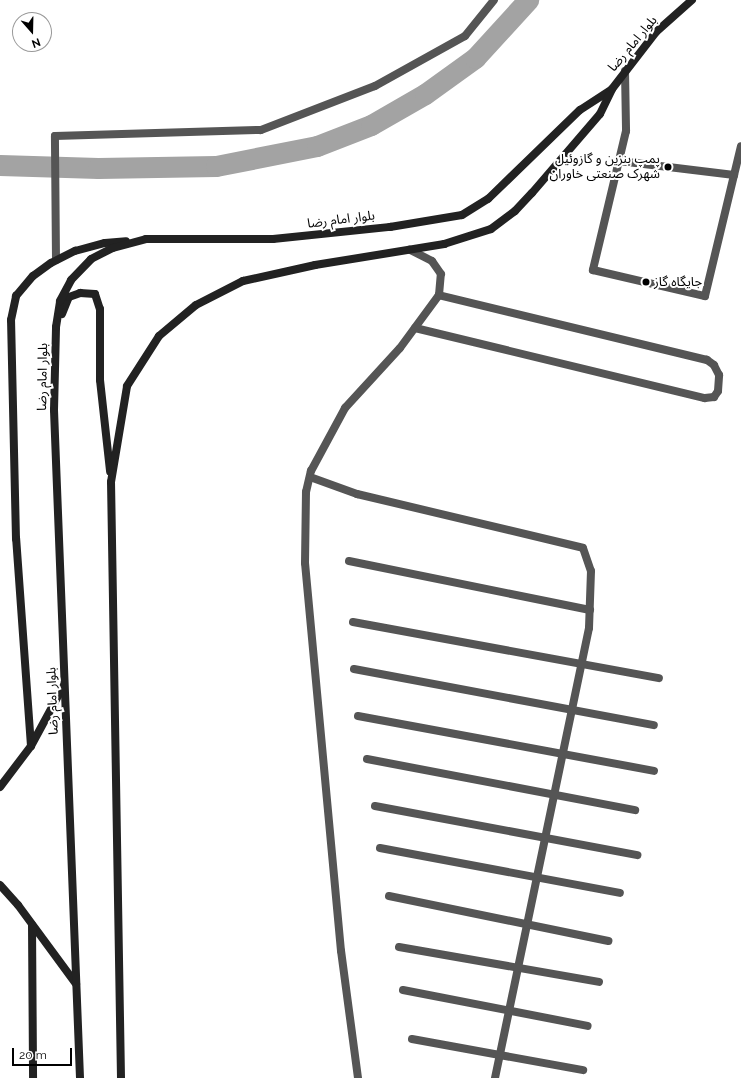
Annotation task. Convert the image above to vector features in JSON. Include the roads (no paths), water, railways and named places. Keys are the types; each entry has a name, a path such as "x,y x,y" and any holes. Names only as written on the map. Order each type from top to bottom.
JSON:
{"street":[{"path":"56,260 55,136 261,130 375,86 458,40 465,36 494,0"},
{"name":"بلوار امام رضا","path":"121,1078 111,482 127,386 158,336 196,305 243,281 316,265 410,250 463,239 491,229 515,211 600,114 612,89 656,32 692,0"},
{"path":"625,71 626,131 593,270 705,296 741,146"},
{"name":"بلوار امام رضا","path":"80,1078 54,410 56,327 60,301 71,280 90,259 113,248 146,239 273,239 390,227 462,214 488,199 580,110 612,89"},
{"path":"619,161 734,175"},
{"path":"31,746 16,539 10,320 16,296 33,276 56,260 75,251 105,243 146,239"},
{"path":"358,1078 341,951 304,563 306,492 310,477 345,408 414,328 439,296 441,274 432,261 410,250"},
{"path":"56,327 69,297 80,293 95,294 100,308 100,380 111,482"},
{"path":"414,328 705,398 714,397 718,391 719,375 714,364 708,360 439,296"},
{"path":"310,477 357,494 583,548 591,571 590,610 581,664 495,1078"},
{"path":"349,561 590,610"},
{"path":"353,622 659,678"},
{"path":"354,669 572,708 654,725"},
{"path":"0,787 31,746 65,684"},
{"path":"358,716 654,772"},
{"path":"367,759 634,810"},
{"path":"375,806 637,855"},
{"path":"380,848 537,876 620,893"},
{"path":"0,885 76,984"},
{"path":"389,896 608,941"},
{"path":"32,925 33,1078"},
{"path":"399,947 599,982"},
{"path":"403,990 588,1026"},
{"path":"412,1038 583,1070"}],"waterway":[{"path":"0,165 98,168 216,166 317,146 371,125 425,94 475,58 528,0"}],"place":[{"name":"پمپ بنزین و گازوئیل شهرک صنعتی خاوران","path":"668,167"},
{"name":"جایگاه گاز","path":"646,282"}]}
